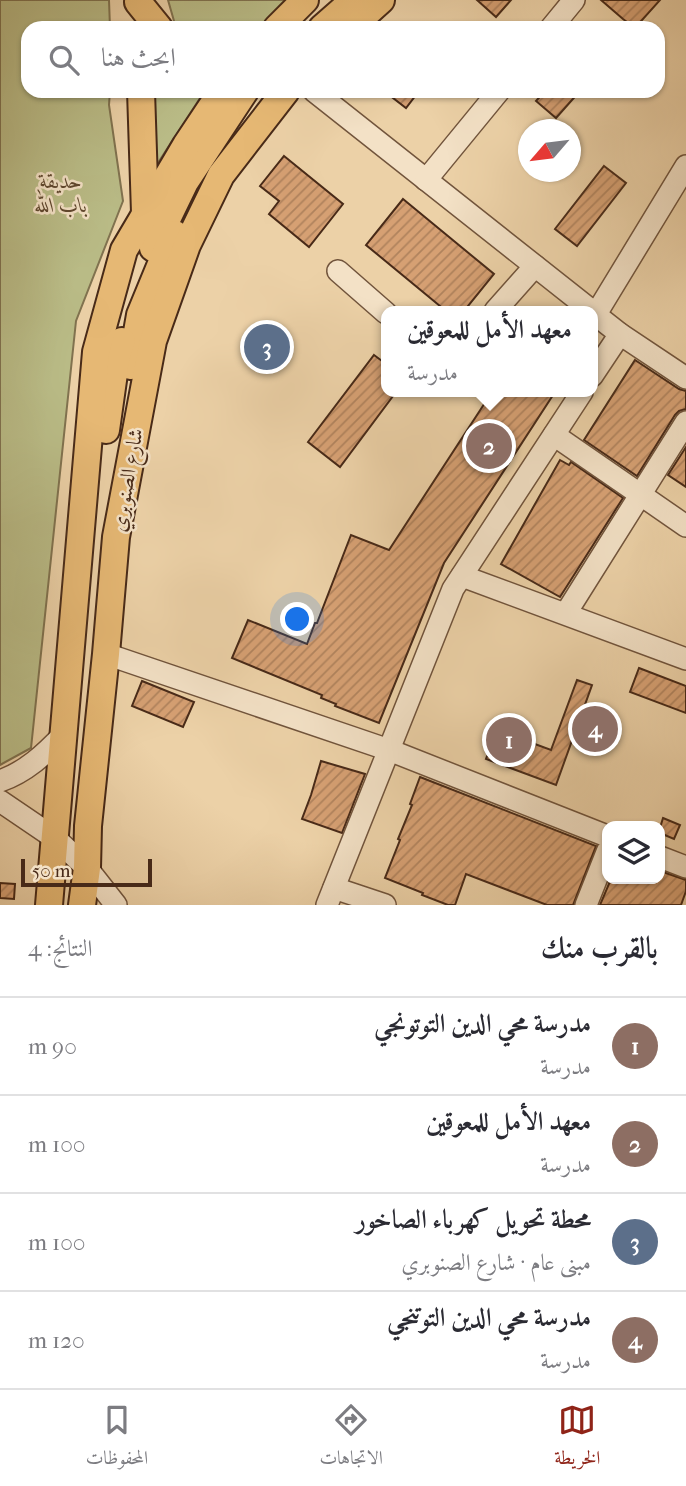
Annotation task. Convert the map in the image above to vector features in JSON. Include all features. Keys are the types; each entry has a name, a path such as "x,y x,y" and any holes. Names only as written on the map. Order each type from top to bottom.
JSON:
{"main road":[{"path":"284,21 305,0"},
{"path":"310,21 332,0"},
{"path":"330,21 354,0"},
{"path":"358,21 381,0"},
{"path":"138,1 139,21"},
{"path":"138,1 154,21"},
{"path":"141,98 145,213"},
{"name":"شارع الصنوبري","path":"49,905 96,352 124,250 186,145 217,98"},
{"path":"80,533 95,503 116,359 155,242 185,182 240,98"},
{"path":"116,537 113,457 140,315 168,247 200,187 258,98"},
{"name":"شارع الصنوبري","path":"82,905 116,537 153,341 187,245 221,175 281,98"}],"street":[{"path":"557,21 574,0"},
{"path":"323,98 584,306"},
{"path":"426,180 493,98"},
{"path":"598,306 680,192 686,166"},
{"path":"500,306 535,267"},
{"path":"338,271 381,309"},
{"path":"598,317 686,378"},
{"path":"598,367 620,334"},
{"path":"385,905 331,896 453,589 579,397"},
{"path":"566,613 686,422"},
{"path":"554,435 686,527"},
{"path":"462,576 686,659"},
{"path":"106,654 389,750 602,834"},
{"path":"0,781 21,772 44,756 64,734"},
{"path":"0,801 56,839 87,868 116,905"},
{"path":"665,859 686,867"},
{"path":"586,905 602,865"}],"green space":[{"name":"حديقة باب الله","path":"0,0 109,0 110,21 21,21 21,98 110,98 123,201 76,321 31,748 0,765"},
{"path":"168,0 286,0 265,21 174,21"},
{"path":"150,98 200,98 152,172"}],"building":[{"path":"477,0 511,0 496,17"},
{"path":"601,0 660,0 641,21 623,19"},
{"path":"393,98 414,98 406,108"},
{"path":"539,98 574,98 556,118 536,101"},
{"path":"284,156 343,204 309,247 269,214 279,201 260,186"},
{"path":"604,166 626,183 577,246 555,229"},
{"path":"403,199 494,274 468,306 440,306 366,245"},
{"path":"374,355 381,360 381,397 392,397 340,467 308,442"},
{"path":"635,360 686,391 686,409 675,415 637,476 584,440"},
{"path":"489,397 552,397 444,563 379,723 335,706 336,704 321,698 322,695 232,658 248,620 307,644 351,535 389,550"},
{"path":"686,447 686,487 668,475"},
{"path":"560,460 569,465 571,462 623,498 560,597 501,564"},
{"path":"639,668 686,686 686,713 630,692"},
{"path":"577,680 592,685 556,785 486,759 497,730 551,750"},
{"path":"142,681 194,702 183,727 132,706"},
{"path":"321,761 365,774 342,833 302,819"},
{"path":"420,777 596,846 573,905 547,905 466,874 455,905 448,905 385,878"},
{"path":"663,818 680,825 674,839 665,835 665,821 662,821"},
{"path":"665,873 686,880 686,891 681,905 600,905 609,884 665,884"},
{"path":"0,883 15,884 14,899 0,898"}],"place":[{"name":"محطة تحويل كهرباء الصاخور","path":"267,347"},
{"name":"معهد الأمل للمعوقين","path":"489,446"},
{"name":"مدرسة محي الدين التوتنجي","path":"595,729"},
{"name":"مدرسة محي الدين التوتونجي","path":"509,740"}]}
